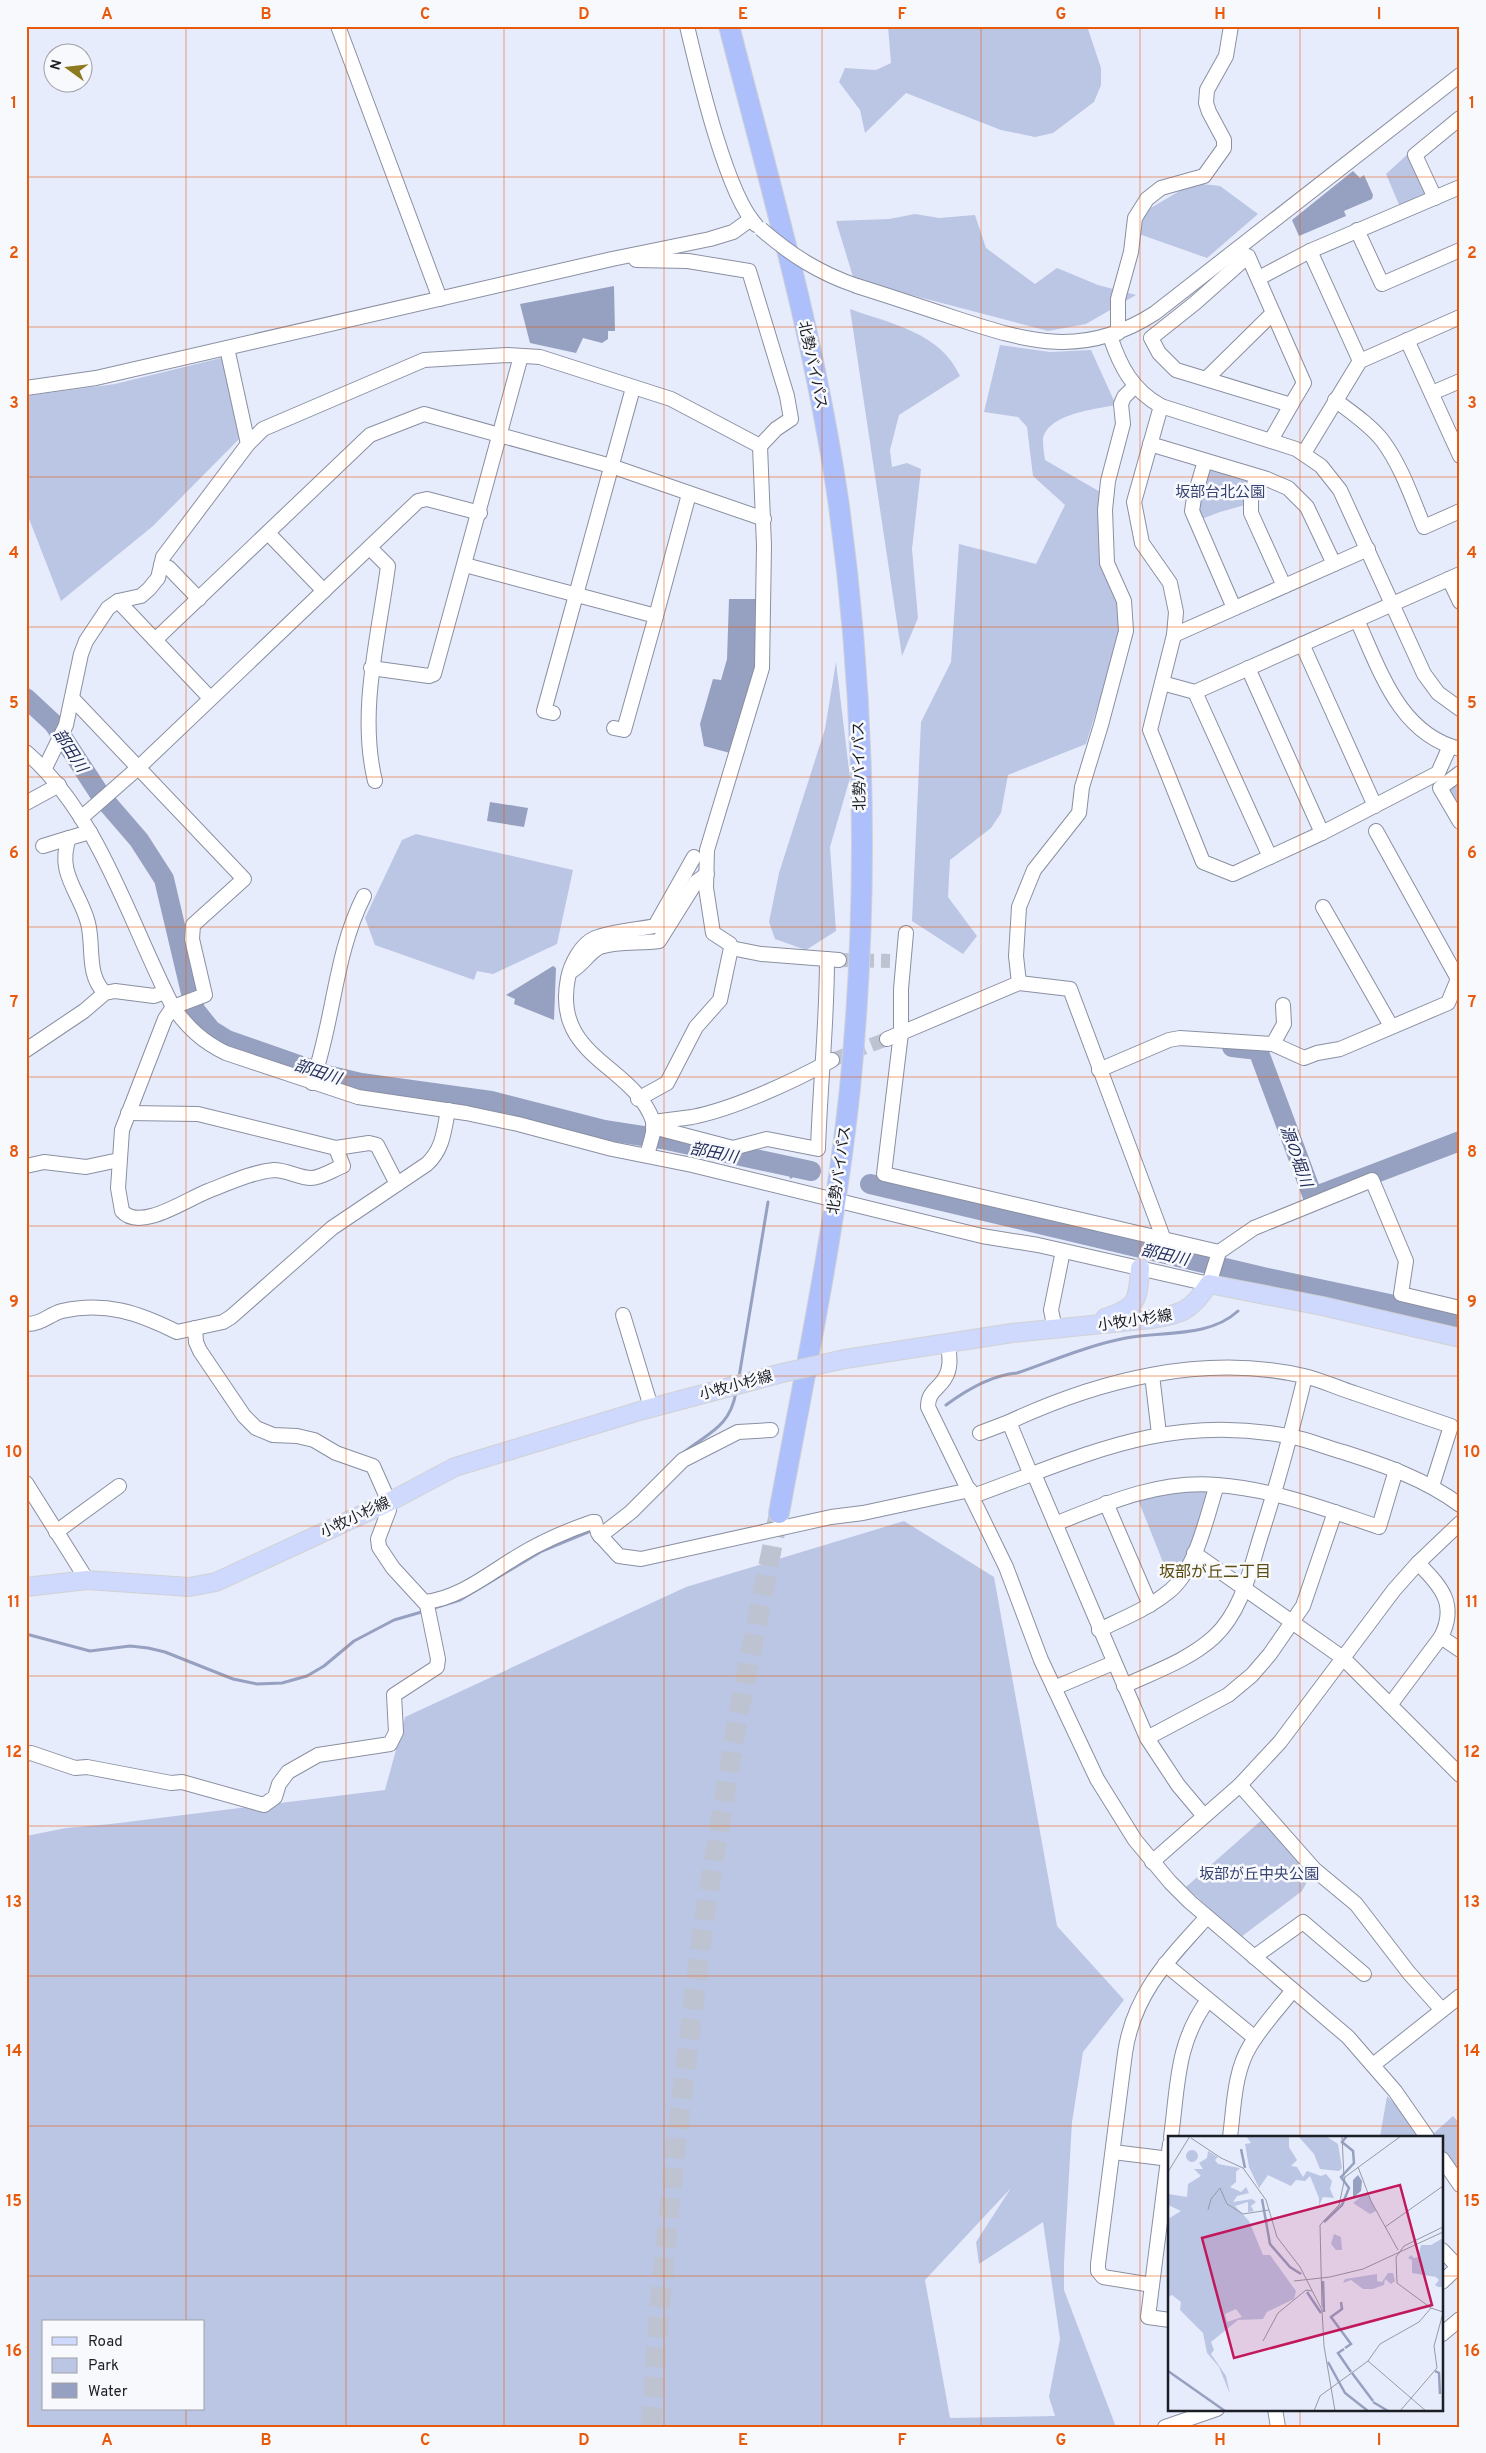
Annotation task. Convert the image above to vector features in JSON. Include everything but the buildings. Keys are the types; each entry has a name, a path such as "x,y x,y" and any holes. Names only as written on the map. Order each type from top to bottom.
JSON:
{"highway":[{"name":"北勢バイパス","path":"729,26 805,325 823,413 839,506 856,670 860,777 861,874 858,972 850,1087 835,1201 779,1514"}],"main road":[{"path":"1081,1327 1125,1312 1135,1304 1139,1293 1140,1268"},
{"path":"1210,1279 1460,1338"},
{"name":"小牧小杉線","path":"26,1587 87,1580 189,1587 216,1582 389,1502 455,1467 652,1407 782,1373 845,1359 948,1342 1178,1314 1198,1301 1210,1279"}],"street":[{"path":"338,26 440,298"},
{"path":"687,26 725,162 756,224 784,249 808,265 857,286 1018,338 1067,342 1114,335 1155,313 1460,75"},
{"path":"1231,26 1226,56 1207,90 1208,112 1224,140 1224,148 1204,176 1161,188 1147,200 1135,218 1132,226 1131,252 1118,299 1114,335 1118,362 1135,386 1146,397 1161,406 1271,440 1304,453 1322,466 1340,490 1430,684 1447,701 1460,709"},
{"path":"1435,198 1415,155 1460,118"},
{"path":"1258,278 1310,251 1357,230 1460,188"},
{"path":"26,388 96,378 612,259 710,240 756,224"},
{"path":"1357,230 1382,284 1460,250"},
{"path":"1310,251 1360,361"},
{"path":"1271,440 1304,383 1248,256 1190,307 1151,338 1159,353 1176,370 1291,405"},
{"path":"612,259 688,261 749,271 787,396 791,419 776,429 760,446 764,519 762,668 707,850 706,888 713,933 730,944 731,948 720,1000 696,1027 667,1082 638,1099"},
{"path":"1206,380 1273,313"},
{"path":"1304,453 1360,361 1460,317"},
{"path":"1407,340 1458,449"},
{"path":"227,348 248,444"},
{"path":"45,768 59,743 66,725 86,642 108,608 118,601 141,596 149,589 158,578 163,557 248,444 263,429 424,360 521,356 540,357 671,399 760,446"},
{"path":"371,668 429,676 434,674 480,513 521,356"},
{"path":"1432,393 1460,381"},
{"path":"1019,983 1016,956 1019,907 1034,870 1079,813 1082,787 1126,631 1124,601 1107,563 1105,510 1108,480 1123,424 1121,404 1135,386"},
{"path":"552,713 544,711 633,388"},
{"path":"1335,400 1357,416 1382,441 1395,460 1424,527 1460,512"},
{"path":"1161,406 1134,502 1142,543 1166,576 1172,591 1176,612 1174,635 1150,730 1203,862 1233,874 1322,833 1438,773 1455,748 1427,734 1404,714 1391,694 1357,620"},
{"path":"155,640 370,435 424,414 611,466 764,519"},
{"path":"1150,444 1280,484 1302,500 1334,564"},
{"path":"1205,461 1192,511 1234,608"},
{"path":"1256,477 1251,497 1251,513 1284,586"},
{"path":"614,728 624,730 689,494"},
{"path":"81,818 138,768 418,501 427,498 480,513"},
{"path":"268,533 324,591"},
{"path":"370,548 388,566 371,668 368,751 374,781"},
{"path":"1174,635 1368,549"},
{"path":"161,565 169,568 198,599"},
{"path":"465,565 656,616"},
{"path":"1162,683 1195,692 1454,576 1460,602"},
{"path":"118,601 210,698"},
{"path":"1302,644 1375,806"},
{"path":"1248,668 1322,833"},
{"path":"1195,692 1270,857"},
{"path":"72,698 244,879 193,926 192,939 205,995 173,1007 165,1019 128,1113 122,1130 119,1160 120,1206 125,1215 139,1219 176,1207 185,1200 263,1172 287,1171 311,1178 344,1166 336,1148"},
{"path":"26,752 45,768 59,785 90,832 173,1007 186,1025 216,1048 358,1097 448,1110 518,1124 612,1149 648,1151 835,1201 982,1236 1140,1268 1210,1279 1218,1256 1254,1228 1372,1180 1406,1261 1401,1294 1460,1308"},
{"path":"1460,773 1440,788 1460,822"},
{"path":"26,803 59,785"},
{"path":"1099,1070 1159,1046 1168,1040 1198,1038 1273,1044 1304,1058 1317,1053 1340,1049 1448,1003 1458,975 1376,831"},
{"path":"42,846 90,832"},
{"path":"69,838 65,854 68,880 89,925 95,978 98,986 106,993"},
{"path":"648,1151 653,1126 638,1099 577,1038 568,1009 567,984 574,960 595,938 655,926 694,858"},
{"path":"570,972 579,968 600,948 625,942 659,941 696,882 707,874"},
{"path":"313,1080 319,1062 344,945 364,896"},
{"path":"1323,906 1391,1026"},
{"path":"906,933 901,989 901,1033 884,1174 1164,1240 1218,1256"},
{"path":"653,1126 733,1148 767,1139 818,1149 833,960 760,954 731,948"},
{"path":"890,960 905,961"},
{"path":"888,1039 1019,983 1070,989 1164,1240"},
{"path":"26,1050 106,993 115,991 154,996 165,992"},
{"path":"1273,1044 1284,1024 1283,1005"},
{"path":"653,1126 717,1110 808,1074 826,1063"},
{"path":"26,1324 37,1324 56,1313 74,1308 102,1306 148,1317 177,1332 223,1322 242,1310 332,1228 436,1155 441,1146 448,1110"},
{"path":"128,1113 198,1114 336,1148 369,1142 377,1145 396,1184"},
{"path":"26,1166 44,1162 86,1167 119,1160"},
{"path":"1055,1329 1051,1310 1063,1251"},
{"path":"623,1315 652,1407"},
{"path":"26,1754 31,1753 75,1768 87,1767 171,1783 182,1782 264,1805 275,1797 279,1784 288,1772 318,1755 386,1746 393,1741 396,1732 394,1695 436,1670 438,1664 427,1607 393,1568 379,1547 378,1540 389,1510 389,1502 373,1466 336,1453 314,1440 263,1432 249,1422 200,1351 196,1342 195,1328"},
{"path":"948,1342 948,1370 945,1378 930,1394 930,1412 972,1493 1006,1567 1041,1660 1108,1800 1152,1862 1206,1917 1348,2037 1395,2091 1426,2136"},
{"path":"980,1432 1009,1422 1050,1402 1092,1389 1152,1375 1231,1369 1257,1370 1305,1377 1451,1426 1432,1486"},
{"path":"1152,1375 1159,1434"},
{"path":"1124,1686 1185,1658 1208,1642 1226,1624 1244,1588 1274,1493 1305,1377"},
{"path":"1009,1422 1147,1738 1178,1785 1204,1816"},
{"path":"427,1607 458,1593 552,1537 598,1530 631,1512 682,1460 738,1432 771,1430"},
{"path":"598,1530 619,1556 640,1559 725,1542 831,1516 863,1513 972,1493 1033,1475 1099,1449 1159,1434 1200,1430 1244,1430 1290,1436 1396,1470 1432,1486 1460,1505"},
{"path":"1055,1524 1136,1493 1168,1487 1217,1485 1246,1487 1274,1493 1379,1527 1396,1470"},
{"path":"26,1483 33,1508 56,1532 87,1580"},
{"path":"1099,1630 1150,1605 1179,1582 1194,1553 1217,1485"},
{"path":"56,1532 119,1486"},
{"path":"1106,1503 1150,1605"},
{"path":"1147,1738 1210,1706 1237,1688 1270,1654 1303,1606 1335,1512"},
{"path":"1152,1862 1240,1785 1302,1715 1394,1590 1418,1562 1460,1523"},
{"path":"1194,1553 1343,1658 1460,1775"},
{"path":"1390,1705 1442,1637 1454,1610 1442,1590 1418,1562"},
{"path":"1442,1637 1460,1650"},
{"path":"1054,1688 1113,1663"},
{"path":"1240,1785 1315,1870 1356,1904 1409,1973 1442,2010"},
{"path":"1152,2285 1108,2279 1100,2275 1098,2271 1127,2037 1141,1999 1165,1964 1206,1917"},
{"path":"1254,1957 1303,1922 1364,1974"},
{"path":"1165,1964 1256,2038"},
{"path":"1230,2136 1240,2070 1246,2054 1293,1990"},
{"path":"1373,2065 1460,1996"},
{"path":"1171,2136 1183,2047 1193,2021 1208,2000"},
{"path":"1113,2152 1168,2159"},
{"path":"1444,2165 1460,2184"},
{"path":"1168,2166 1148,2317 1168,2320"},
{"path":"1444,2252 1458,2268 1444,2280"},
{"path":"1444,2332 1460,2319"},
{"path":"1165,2427 1215,2410"},
{"path":"1275,2410 1278,2427"}],"green space":[{"path":"888,26 1087,26 1101,68 1101,85 1094,102 1053,133 1035,137 1001,130 906,93 865,133 860,110 839,82 845,68 876,70 891,63"},
{"path":"1408,154 1427,190 1425,197 1400,207 1386,174"},
{"path":"1193,183 1220,186 1258,214 1207,258 1139,234 1144,212"},
{"path":"915,214 939,218 975,215 986,248 1035,284 1057,268 1098,285 1136,295 1086,324 1048,331 854,280 836,221 889,219"},
{"path":"850,309 898,325 927,339 951,361 960,376 899,415 890,450 892,467 907,463 921,469 912,549 918,618 902,656"},
{"path":"1000,345 1050,352 1091,350 1116,405 1073,414 1062,419 1046,431 1043,443 1045,460 1102,493 1122,629 1086,744 1008,775 1001,813 991,828 950,860 948,897 977,936 963,954 912,921 921,722 951,662 959,544 1036,564 1065,505 1033,476 1027,427 1018,417 984,412"},
{"path":"225,357 241,437 153,526 61,601 26,511 26,396 115,384"},
{"name":"坂部台北公園","path":"1212,469 1247,479 1250,485 1245,505 1199,520 1197,516 1206,472"},
{"path":"836,662 850,778 830,847 836,931 806,950 775,939 769,922 779,873 825,729"},
{"path":"1460,777 1460,814 1445,789"},
{"path":"416,834 573,870 557,944 493,974 477,971 474,980 375,945 365,918 402,840"},
{"path":"1164,1491 1211,1491 1187,1562 1172,1585 1137,1497"},
{"path":"904,1521 994,1577 1057,1926 1124,2000 1083,2052 1072,2122 1064,2263 1064,2290 1116,2427 26,2427 26,1836 66,1828 385,1790 405,1717 686,1587","holes":["1011,2188 976,2242 979,2264 1043,2222 1060,2339 1049,2397 1055,2416 950,2418 925,2280"]},
{"name":"坂部が丘中央公園","path":"1264,1818 1312,1873 1302,1891 1241,1937 1186,1887"},
{"path":"1387,2096 1398,2107 1416,2136 1380,2136"},
{"path":"1453,2116 1460,2124 1460,2176 1444,2154 1444,2136 1432,2135"}],"water":[{"path":"1353,171 1360,178 1364,175 1373,195 1372,199 1344,211 1346,216 1299,236 1292,220"},
{"path":"614,286 615,331 608,331 608,339 602,343 583,338 576,353 530,343 520,304"},
{"path":"729,599 757,599 756,665 730,753 704,746 700,724 713,679 721,680 727,659"},
{"path":"490,802 528,808 524,827 487,821"},
{"path":"553,966 556,968 554,1020 514,1004 515,999 506,995"}],"waterway":[{"name":"部田川","path":"26,698 54,724 101,796 139,840 164,879 195,1010 211,1030 227,1040 327,1075 361,1083 491,1101 604,1130 662,1139 811,1171"},
{"name":"源の堀川","path":"1232,1047 1258,1050 1313,1197 1460,1141"},
{"path":"791,1177 798,1169"},
{"name":"部田川","path":"870,1184 1263,1277 1460,1319"},
{"path":"739,1377 768,1202"},
{"path":"946,1405 970,1389 989,1380 1017,1373 1084,1349 1126,1338 1199,1330 1226,1320 1238,1311"},
{"path":"682,1454 723,1422 729,1414 736,1392"},
{"path":"431,1609 460,1600 542,1551 593,1530"},
{"path":"26,1634 90,1651 130,1646 148,1648 165,1652 233,1679 257,1684 282,1683 307,1676 324,1666 354,1641 394,1620 425,1611"}],"tunnel":[{"path":"839,960 890,961"},
{"path":"832,1060 887,1039"},
{"path":"651,2427 659,2313 675,2152 704,1920 738,1716 779,1513"}],"district":[{"name":"坂部が丘二丁目","path":"1215,1571"}]}
